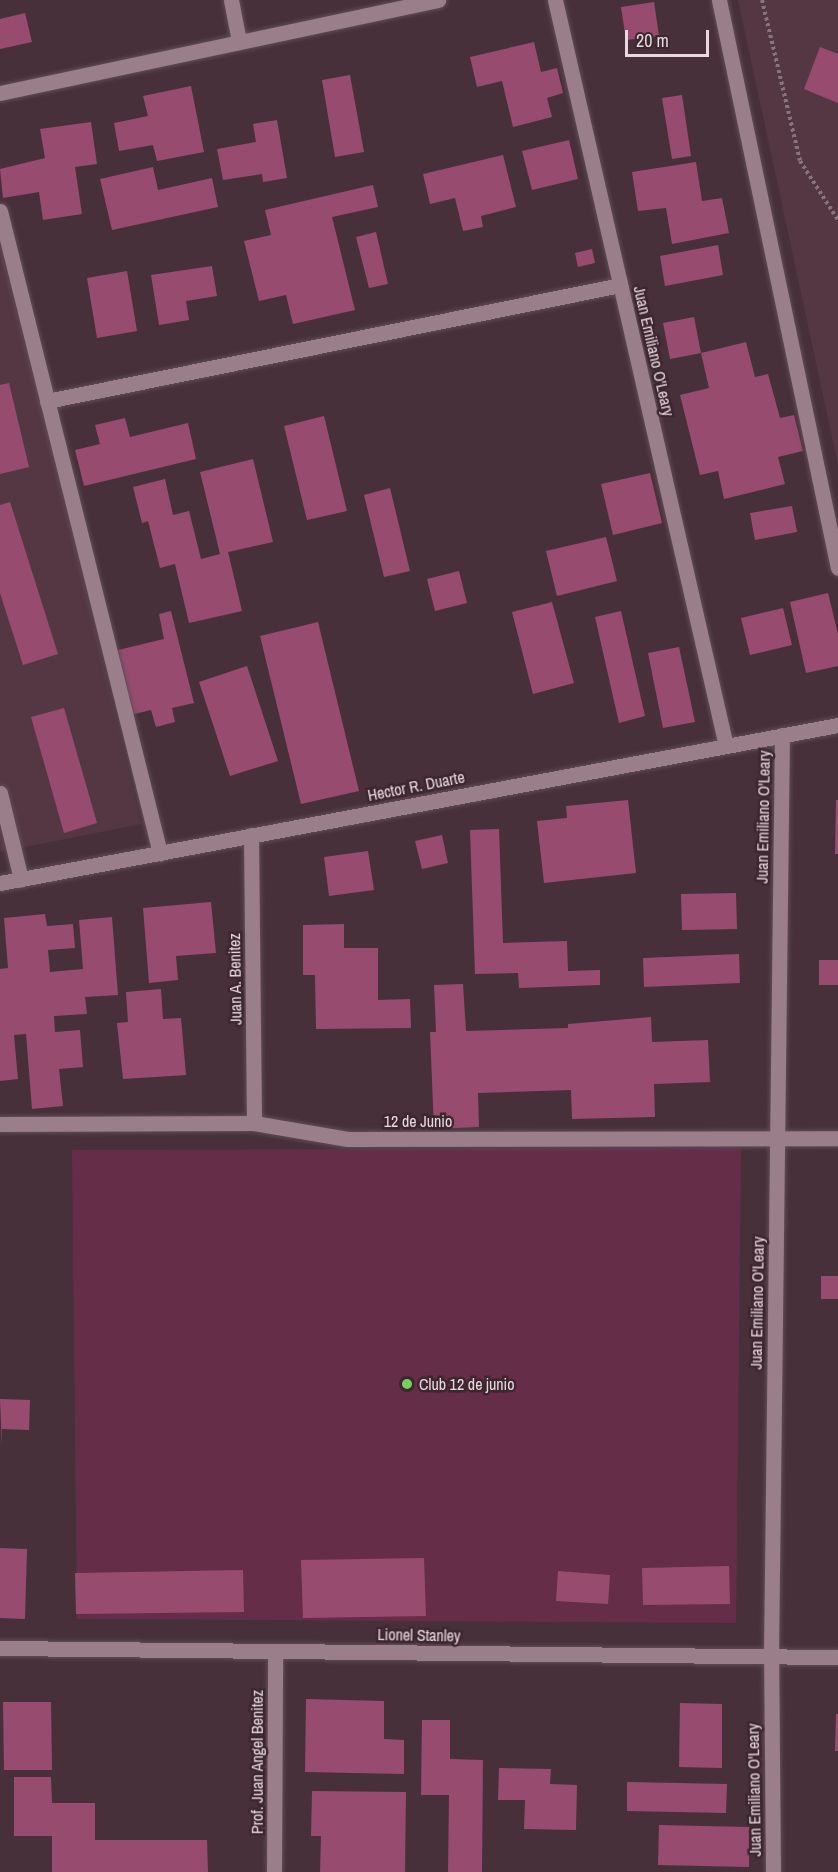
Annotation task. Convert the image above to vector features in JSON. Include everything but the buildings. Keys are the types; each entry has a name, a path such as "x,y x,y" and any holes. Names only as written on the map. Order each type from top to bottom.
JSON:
{"street":[{"path":"231,0 239,41"},
{"path":"0,93 438,0"},
{"name":"Juan Emiliano O'Leary","path":"555,0 726,746"},
{"path":"719,0 838,568"},
{"path":"0,211 160,853"},
{"path":"47,401 620,285"},
{"name":"Hector R. Duarte","path":"0,883 838,725"},
{"name":"Juan Emiliano O'Leary","path":"773,1872 771,1657 782,735"},
{"path":"0,793 21,879"},
{"name":"Juan A. Benitez","path":"251,835 254,1123"},
{"name":"12 de Junio","path":"0,1124 254,1123 348,1139 777,1136 838,1138"},
{"name":"Lionel Stanley","path":"0,1648 838,1657"},
{"name":"Prof. Juan Angel Benitez","path":"274,1872 275,1652"}],"path":[{"path":"762,0 800,161 838,220"}],"shaded area":[{"path":"738,0 838,0 838,465"},
{"path":"0,228 141,824 0,852"},
{"name":"Club 12 de junio","path":"741,1148 736,1623 77,1619 72,1150"}],"place":[{"name":"Club 12 de junio","path":"407,1384"}]}
